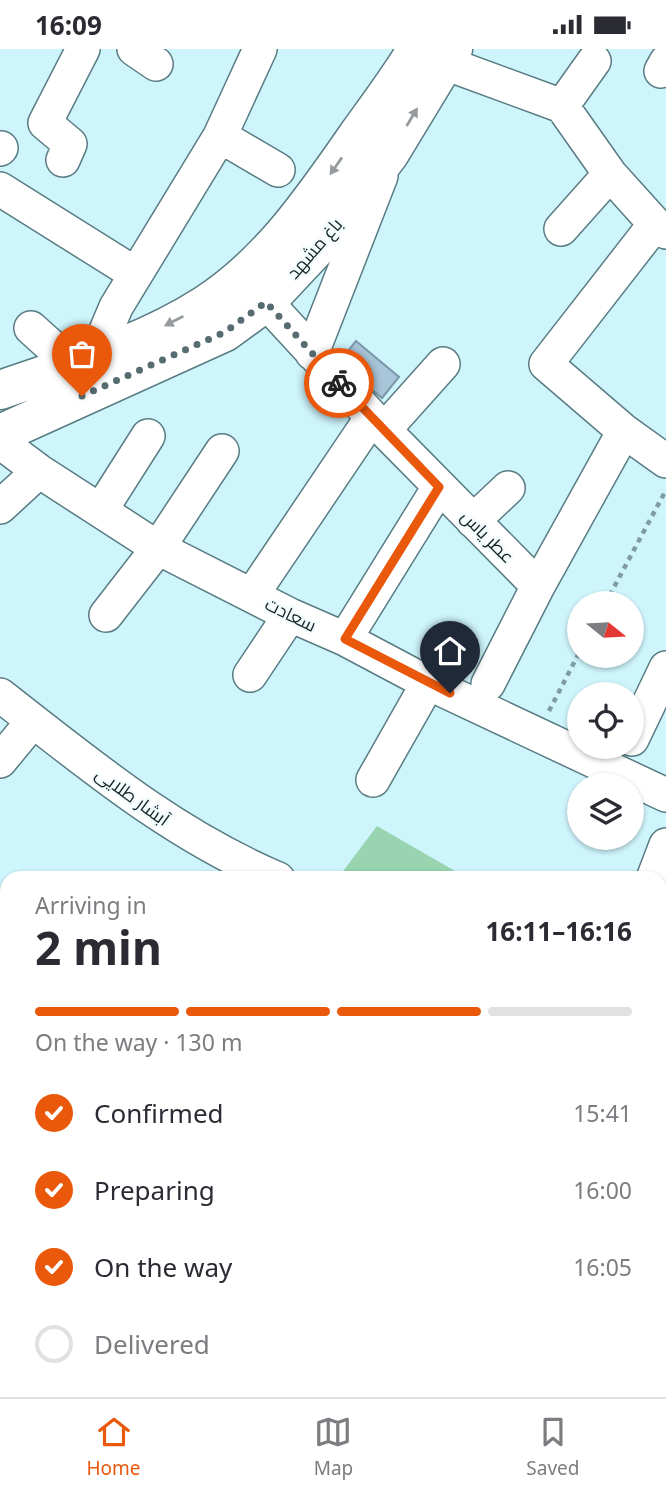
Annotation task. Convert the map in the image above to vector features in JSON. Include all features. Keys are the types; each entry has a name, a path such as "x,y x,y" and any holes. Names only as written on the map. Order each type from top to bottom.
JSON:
{"main road":[{"name":"باغ مشهد","path":"0,390 84,361 139,338 205,305 256,264 314,227 390,153 423,54"},
{"name":"باغ مشهد","path":"0,434 225,332 266,302 423,54"}],"street":[{"path":"63,160 70,144 45,123 83,49"},
{"path":"31,328 84,361 134,273 220,135 260,49"},
{"path":"423,54 562,106 610,174 660,228 546,364 624,431 666,461"},
{"path":"562,106 594,61"},
{"path":"220,135 278,170"},
{"path":"312,353 390,153"},
{"path":"561,229 610,174"},
{"path":"0,189 134,273"},
{"name":"عطر یاس","path":"266,302 378,424 538,586"},
{"path":"116,307 139,338"},
{"path":"252,594 378,424 443,364"},
{"path":"0,507 39,471 34,418"},
{"path":"488,684 538,586 624,431"},
{"path":"102,510 148,436"},
{"name":"سعادت","path":"0,442 39,471 158,548 290,615 345,639 428,683 537,733 567,742"},
{"path":"106,615 158,548 222,451"},
{"path":"345,639 439,487"},
{"path":"473,521 508,488"},
{"path":"250,675 290,615"},
{"path":"644,714 666,668"},
{"path":"373,781 428,683"},
{"name":"آبشار طلایی","path":"0,695 155,814 235,860 260,871"},
{"path":"0,761 33,721"},
{"name":"سعادت","path":"622,759 666,795"},
{"path":"656,871 666,845"}],"path":[{"path":"613,591 666,490"},
{"path":"537,733 571,669"}],"green space":[{"path":"377,826 455,871 343,871"}],"building":[{"path":"356,341 399,377 382,398 339,362"}],"way so far":[{"path":"82,396 225,332 266,302 339,383"}],"route":[{"path":"339,383 439,487 345,639 450,693"}]}
